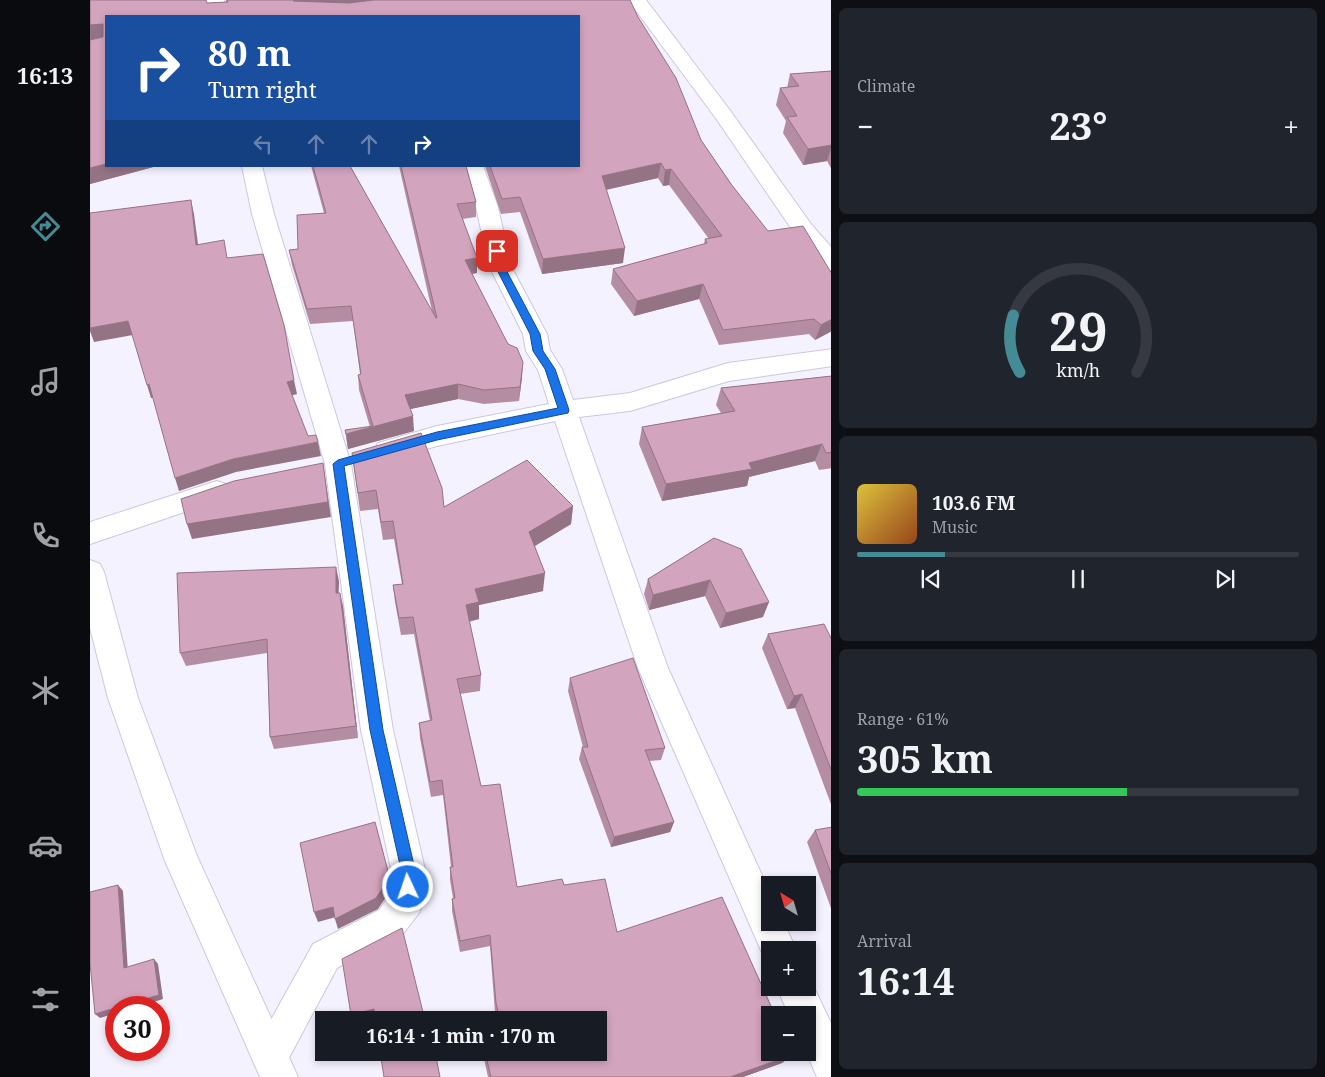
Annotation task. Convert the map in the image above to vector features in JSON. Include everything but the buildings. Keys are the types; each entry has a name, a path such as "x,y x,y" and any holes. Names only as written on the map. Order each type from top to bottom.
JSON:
{"street":[{"path":"215,0 220,15"},
{"path":"637,0 722,113 803,229 831,264"},
{"path":"252,167 263,214 343,462 377,730 409,874 407,901 391,922 325,956 275,1066"},
{"path":"473,167 487,207 500,266 535,334 538,351 550,369 653,668 774,941"},
{"path":"343,462 437,436 564,410 630,402 728,372 831,357"},
{"path":"90,533 238,484"},
{"path":"90,572 123,698 182,861 275,1066"},
{"path":"816,1035 831,1067"}],"route":[{"path":"408,887 409,874 377,730 338,464 437,436 564,410 550,369 538,351 535,334 500,266 497,251"}]}
